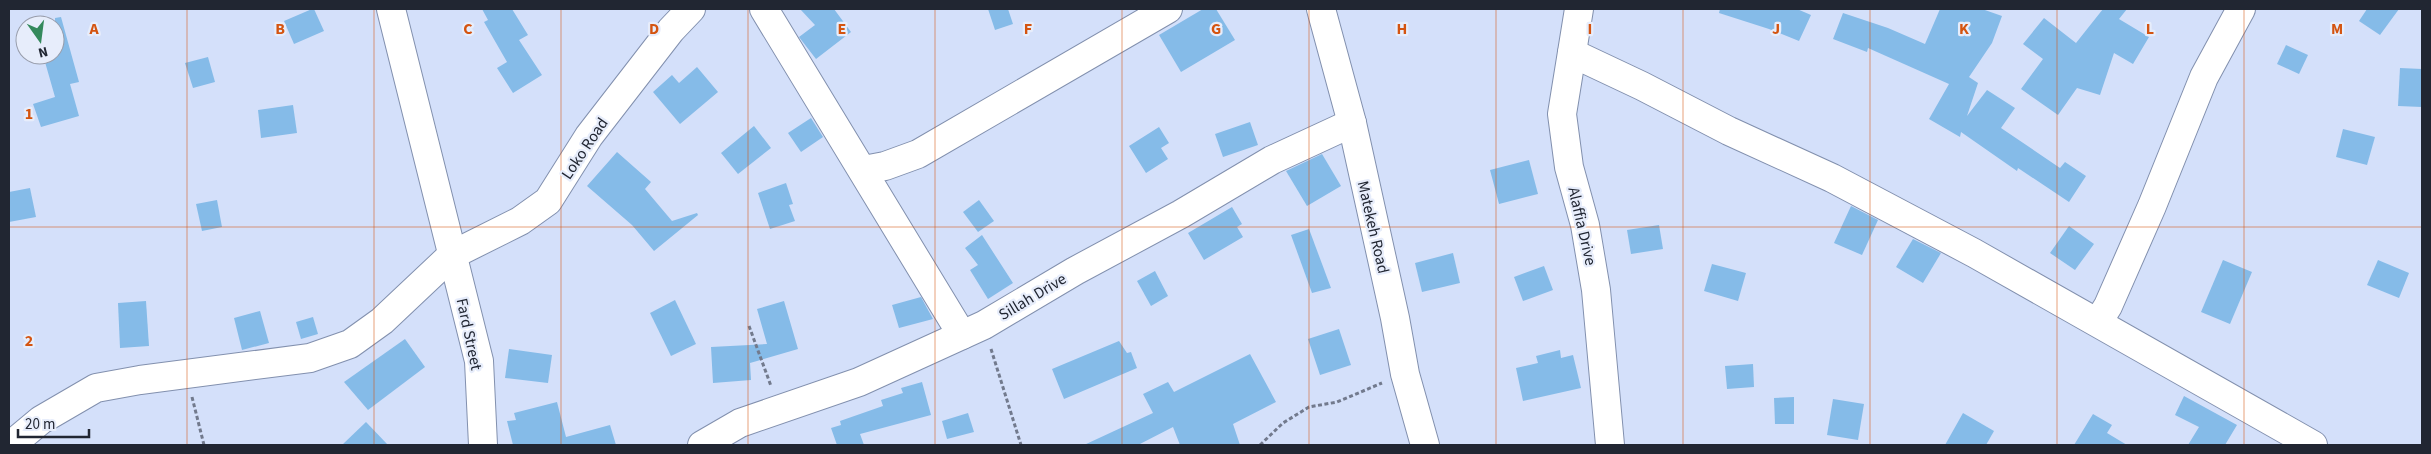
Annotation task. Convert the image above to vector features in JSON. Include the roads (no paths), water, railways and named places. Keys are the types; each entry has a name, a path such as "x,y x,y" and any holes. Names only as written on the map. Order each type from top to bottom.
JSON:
{"street":[{"name":"Fard Street","path":"391,9 479,361 483,445"},
{"name":"Loko Road","path":"11,445 41,420 96,388 140,380 310,358 350,344 382,321 452,255 520,221 548,201 589,136 671,30 691,9"},
{"path":"764,9 864,170 973,330"},
{"path":"864,170 885,166 918,154 1168,9"},
{"name":"Matekeh Road","path":"1321,9 1352,123 1395,318 1405,374 1425,445"},
{"name":"Alaffia Drive","path":"1579,9 1562,114 1569,167 1585,225 1596,290 1610,445"},
{"path":"2098,322 2108,306 2152,206 2204,77 2241,9"},
{"path":"1572,53 1642,86 1729,131 1832,178 1974,253 2313,445"},
{"name":"Sillah Drive","path":"702,445 740,423 859,382 973,330 1075,271 1181,214 1272,160 1352,123"}]}
